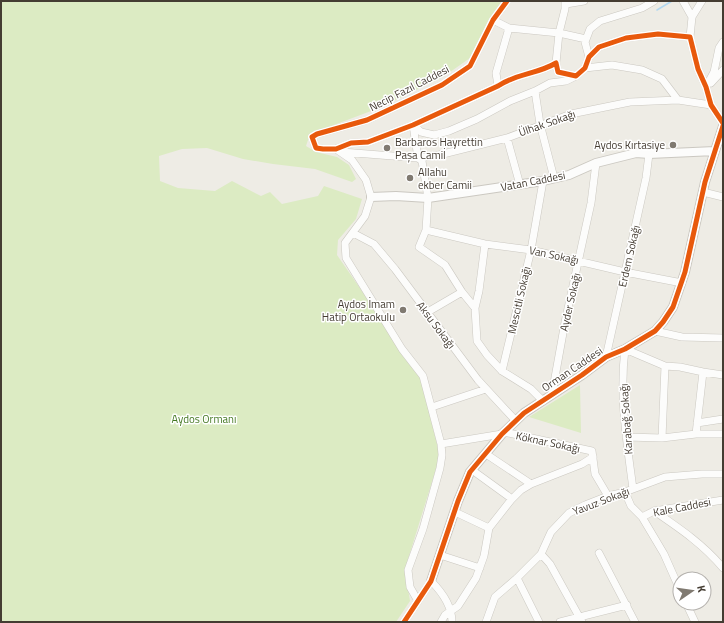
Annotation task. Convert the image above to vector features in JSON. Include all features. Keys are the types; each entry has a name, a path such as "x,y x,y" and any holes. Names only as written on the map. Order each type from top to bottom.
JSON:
{"street":[{"name":"Necip Fazıl Caddesi","path":"338,150 316,148 312,137 328,130 367,120 447,82 470,66 493,20 507,1"},
{"path":"576,76 558,72 556,63 559,33 565,2 584,1"},
{"path":"413,126 421,132 434,135 449,131 478,119 510,101 550,83 566,81 576,76 585,68 588,57 585,42 590,29 600,21 641,4 654,1"},
{"path":"683,1 692,17"},
{"path":"702,1 692,17 690,36 698,69 706,88 711,106 723,124"},
{"path":"493,20 509,28 559,33 586,39"},
{"path":"498,86 496,73 509,28"},
{"path":"588,57 599,47 626,38 658,34 690,36"},
{"path":"706,88 714,72 719,48 723,42"},
{"path":"418,601 410,587 408,570 423,529 440,468 442,455 441,444 423,376 402,349 346,258 345,243 365,216 371,197 366,180 352,160 338,150 351,143 368,142 413,126 505,82 547,68 556,63"},
{"path":"585,68 612,65 642,70 662,79 678,100"},
{"path":"706,88 723,70"},
{"path":"535,91 540,124 554,178"},
{"name":"Ülhak Sokağı","path":"338,150 418,158 439,155 507,138 540,124 571,114 630,102 678,100 711,106"},
{"name":"Orman Caddesi","path":"404,622 431,581 454,512 472,470 503,433 524,413 552,394 606,358 625,349 655,331 673,307 682,283 703,192 723,124"},
{"path":"413,126 418,158 422,161 428,198 426,230 419,247 445,265 462,292 475,308"},
{"path":"507,138 520,185"},
{"name":"Vatan Caddesi","path":"371,197 396,196 428,198 543,181 569,175 596,163 636,153 649,154 715,150"},
{"name":"Erdem Sokağı","path":"606,358 646,178 649,154"},
{"name":"Ayder Sokağı","path":"552,394 565,322 580,260 591,203 596,163"},
{"name":"Mescitli Sokağı","path":"502,371 531,250 543,181"},
{"path":"703,192 723,197"},
{"name":"Van Sokağı","path":"426,230 485,244 531,250 580,260 625,272 682,283"},
{"name":"Aksu Sokağı","path":"353,233 374,244 395,269 426,313 486,389 516,421"},
{"path":"485,244 479,291 475,308 477,342 502,371 531,389 543,401"},
{"path":"426,313 462,292"},
{"path":"655,331 682,337 723,338"},
{"path":"625,349 665,366 680,367 723,375"},
{"name":"Karabağ Sokağı","path":"625,349 623,367 624,420 633,489"},
{"path":"662,438 665,366"},
{"path":"696,434 703,372"},
{"path":"432,407 486,389"},
{"path":"697,423 723,419"},
{"path":"441,444 503,433"},
{"name":"Köknar Sokağı","path":"503,433 593,454"},
{"path":"626,437 662,438 696,434 723,434"},
{"path":"486,454 531,484"},
{"path":"441,622 451,610 458,606 467,594 476,578 484,556 489,528 512,499 521,490 531,484 582,464 593,454"},
{"path":"593,454 595,474 608,496"},
{"path":"472,470 512,499"},
{"name":"Yavuz Sokağı","path":"486,622 495,596 517,578 541,554 551,532 569,513 608,496 625,492 665,477 723,474"},
{"path":"625,492 631,506 642,517 664,554 672,572"},
{"name":"Kale Caddesi","path":"642,517 654,511 723,500"},
{"path":"654,511 701,545 723,568"},
{"path":"454,512 489,528"},
{"path":"599,553 635,622"},
{"path":"541,554 550,564 580,619"},
{"path":"440,555 480,568"},
{"path":"517,578 539,622"},
{"path":"431,581 439,590 451,610 452,622"},
{"path":"560,622 580,619 627,605"},
{"path":"690,611 695,622"}],"green space":[{"name":"Aydos Ormanı","path":"1,1 507,1 470,58 443,77 379,108 310,134 306,146 316,152 337,157 349,165 356,179 352,182 315,169 243,159 207,148 182,149 159,156 160,181 178,188 215,191 232,181 261,196 270,192 282,204 318,196 324,186 362,199 356,219 338,240 337,255 398,343 421,380 440,456 405,569 410,601 396,622 1,622"},
{"path":"580,385 581,433 529,417"}],"waterway":[{"path":"657,10 672,1"}],"cycle path":[{"path":"507,1 493,20 470,66 442,85 367,120 317,134 312,137 316,148 336,149 351,143 368,142 413,125 512,79 542,70 556,63 558,72 576,76 585,68 589,57 599,47 626,38 658,34 690,37 698,69 706,87 711,105 723,123"},
{"path":"404,622 431,581 458,501 470,472 502,434 524,413 582,375 606,357 625,349 655,331 673,307 685,272 705,182 723,126"}],"place":[{"name":"Aydos Kırtasiye","path":"673,145"},
{"name":"Barbaros Hayrettin Paşa Camiİ","path":"387,148"},
{"name":"Allahu ekber Camii","path":"410,178"},
{"name":"Aydos İmam Hatip Ortaokulu","path":"403,310"}]}
